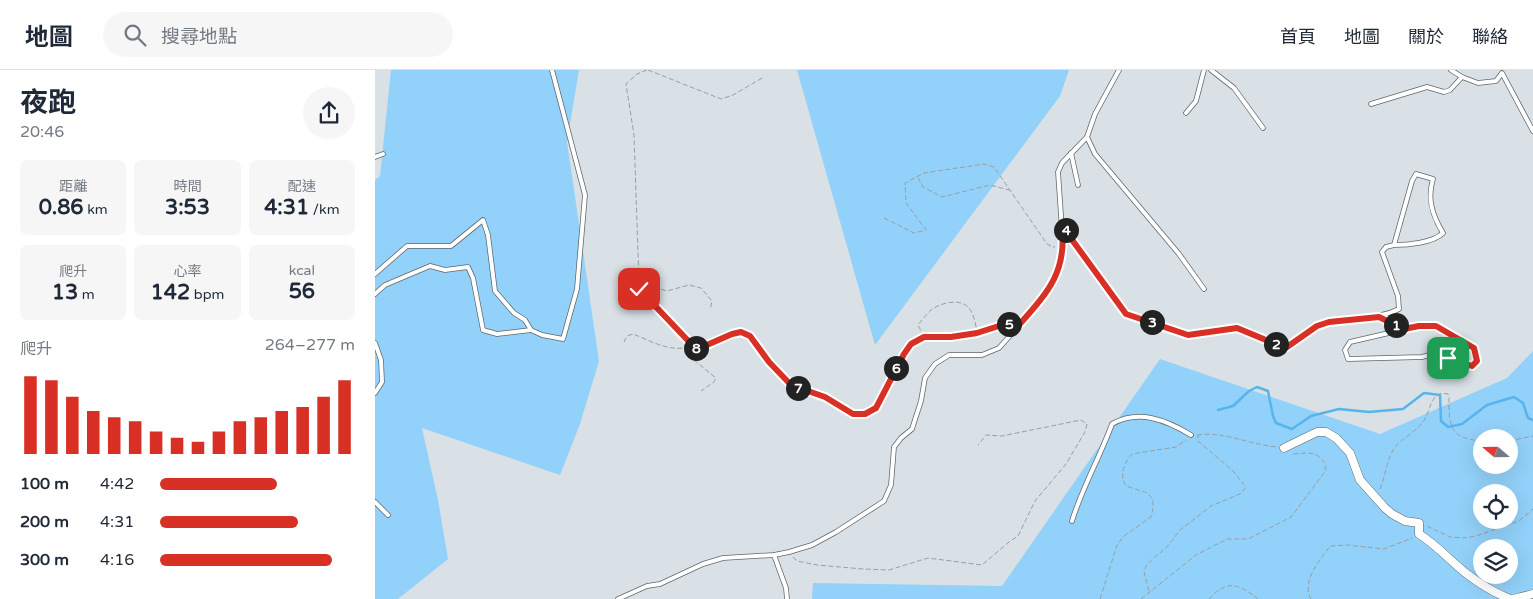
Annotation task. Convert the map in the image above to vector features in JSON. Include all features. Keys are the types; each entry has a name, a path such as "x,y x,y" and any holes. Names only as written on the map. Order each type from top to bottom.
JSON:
{"street":[{"path":"1285,448 1317,432 1326,432 1336,438 1350,453 1360,480 1392,514 1405,521 1419,523 1419,534 1430,540 1467,574 1500,595 1512,599 1533,594"}],"lane":[{"path":"375,294 385,284 430,266 445,270 467,267 473,278 483,330 497,334 531,330 542,335 563,339 577,289 585,195 552,70"},
{"path":"618,599 642,588 660,584 703,564 723,558 774,555 812,544 836,532 884,501 891,484 894,447 912,429 921,401 925,378 935,364 949,355 982,355 999,348 1047,294 1062,259 1063,244 1058,172 1062,163 1087,137 1095,114 1119,70"},
{"path":"1186,113 1197,101 1204,70"},
{"path":"1211,70 1234,88 1263,128"},
{"path":"1451,70 1462,77 1478,83 1496,81 1503,72 1533,131"},
{"path":"1371,104 1427,87 1444,92 1450,90 1462,77"},
{"path":"1087,137 1095,154 1179,254 1204,288"},
{"path":"375,157 383,154"},
{"path":"1071,154 1078,185"},
{"path":"1062,226 1126,314 1188,335 1237,328 1287,347 1317,326 1329,322 1379,317 1399,309 1397,296 1382,252 1386,247 1407,245 1438,237 1443,233 1436,222 1429,193 1433,179 1416,174 1412,181 1394,245"},
{"path":"375,274 407,246 451,246 483,220 488,235 495,291 514,313 525,320 531,330"},
{"path":"1379,317 1404,329 1419,326 1436,326 1474,348 1477,361 1472,366 1437,353 1422,357 1348,359 1345,350 1350,342 1404,329"},
{"path":"375,343 381,360 382,382 375,393"},
{"path":"1071,521 1101,453 1111,424 1122,418 1133,416 1156,419 1177,426 1191,435"},
{"path":"375,502 387,515"},
{"path":"774,555 786,588 787,599"}],"path":[{"path":"764,77 733,95 721,99 647,70 637,74 627,84 634,135 639,289 691,345 695,348 700,348 741,332 750,336 769,362 791,385 825,397 853,414 865,414 876,408 911,344 924,337 951,337 977,333 1005,324 1019,325"},
{"path":"884,218 914,233 926,230 906,203 905,183 925,173 984,164 994,167 1047,244 1053,247 1063,244"},
{"path":"917,177 923,186 942,197 990,185 1010,191"},
{"path":"639,282 667,292 689,285 701,288 712,301 711,310"},
{"path":"924,337 918,325 932,309 957,302 968,307 975,320 977,333"},
{"path":"624,342 627,336 633,334 667,347 680,348 691,345"},
{"path":"695,348 693,355 695,361 716,378 715,382 701,391"},
{"path":"1376,496 1393,449 1423,422 1435,396 1441,392 1448,394 1449,420 1454,430 1466,440 1473,440"},
{"path":"789,552 797,561 817,565 863,569 889,570 927,558 982,565 1018,536 1035,501 1066,464 1085,432 1087,424 1081,420 1002,436 986,435 978,445"},
{"path":"1100,599 1117,545 1124,536 1151,518 1155,504 1152,497 1126,486 1122,480 1124,463 1132,454 1176,448 1191,435 1205,434 1225,436 1263,446 1285,448 1290,454 1311,453 1322,457 1326,466 1324,473 1291,517 1248,539 1227,539 1196,555 1141,599"},
{"path":"1149,592 1144,572 1147,564 1168,546 1180,530 1211,506 1240,494 1246,487 1232,470 1198,440 1198,435"},
{"path":"1518,438 1533,436"},
{"path":"1419,523 1450,536 1463,538 1476,536 1519,522 1533,509"},
{"path":"1311,599 1309,595 1309,581 1319,560 1330,546 1348,545 1384,549 1400,544 1419,534"},
{"path":"1209,599 1214,592 1230,585 1243,587 1258,599"}],"shaded area":[{"path":"391,70 579,70 567,142 599,361 580,424 560,475 422,428 438,500 448,559 398,599 375,599 375,180 380,176"},
{"path":"797,70 1069,70 1060,96 875,345"},
{"path":"1533,351 1533,599 812,599 813,583 1002,586 1160,359 1380,434 1507,378"}],"waterway":[{"path":"1218,410 1233,406 1249,391 1257,387 1268,391 1276,423 1292,429 1311,416 1339,409 1369,412 1403,409 1424,393 1440,395 1441,421 1448,427 1462,424 1487,405 1514,397 1523,403 1528,418 1533,420"}],"route":[{"path":"639,289 695,348 700,348 741,332 750,336 769,362 791,385 825,397 853,414 865,414 876,408 904,354 911,344 924,337 951,337 977,333 1005,324 1019,325 1047,294 1057,274 1062,259 1062,226 1126,314 1188,335 1237,328 1287,347 1317,326 1329,322 1379,317 1404,329 1419,326 1436,326 1474,348 1477,361 1472,366 1448,358"}]}
